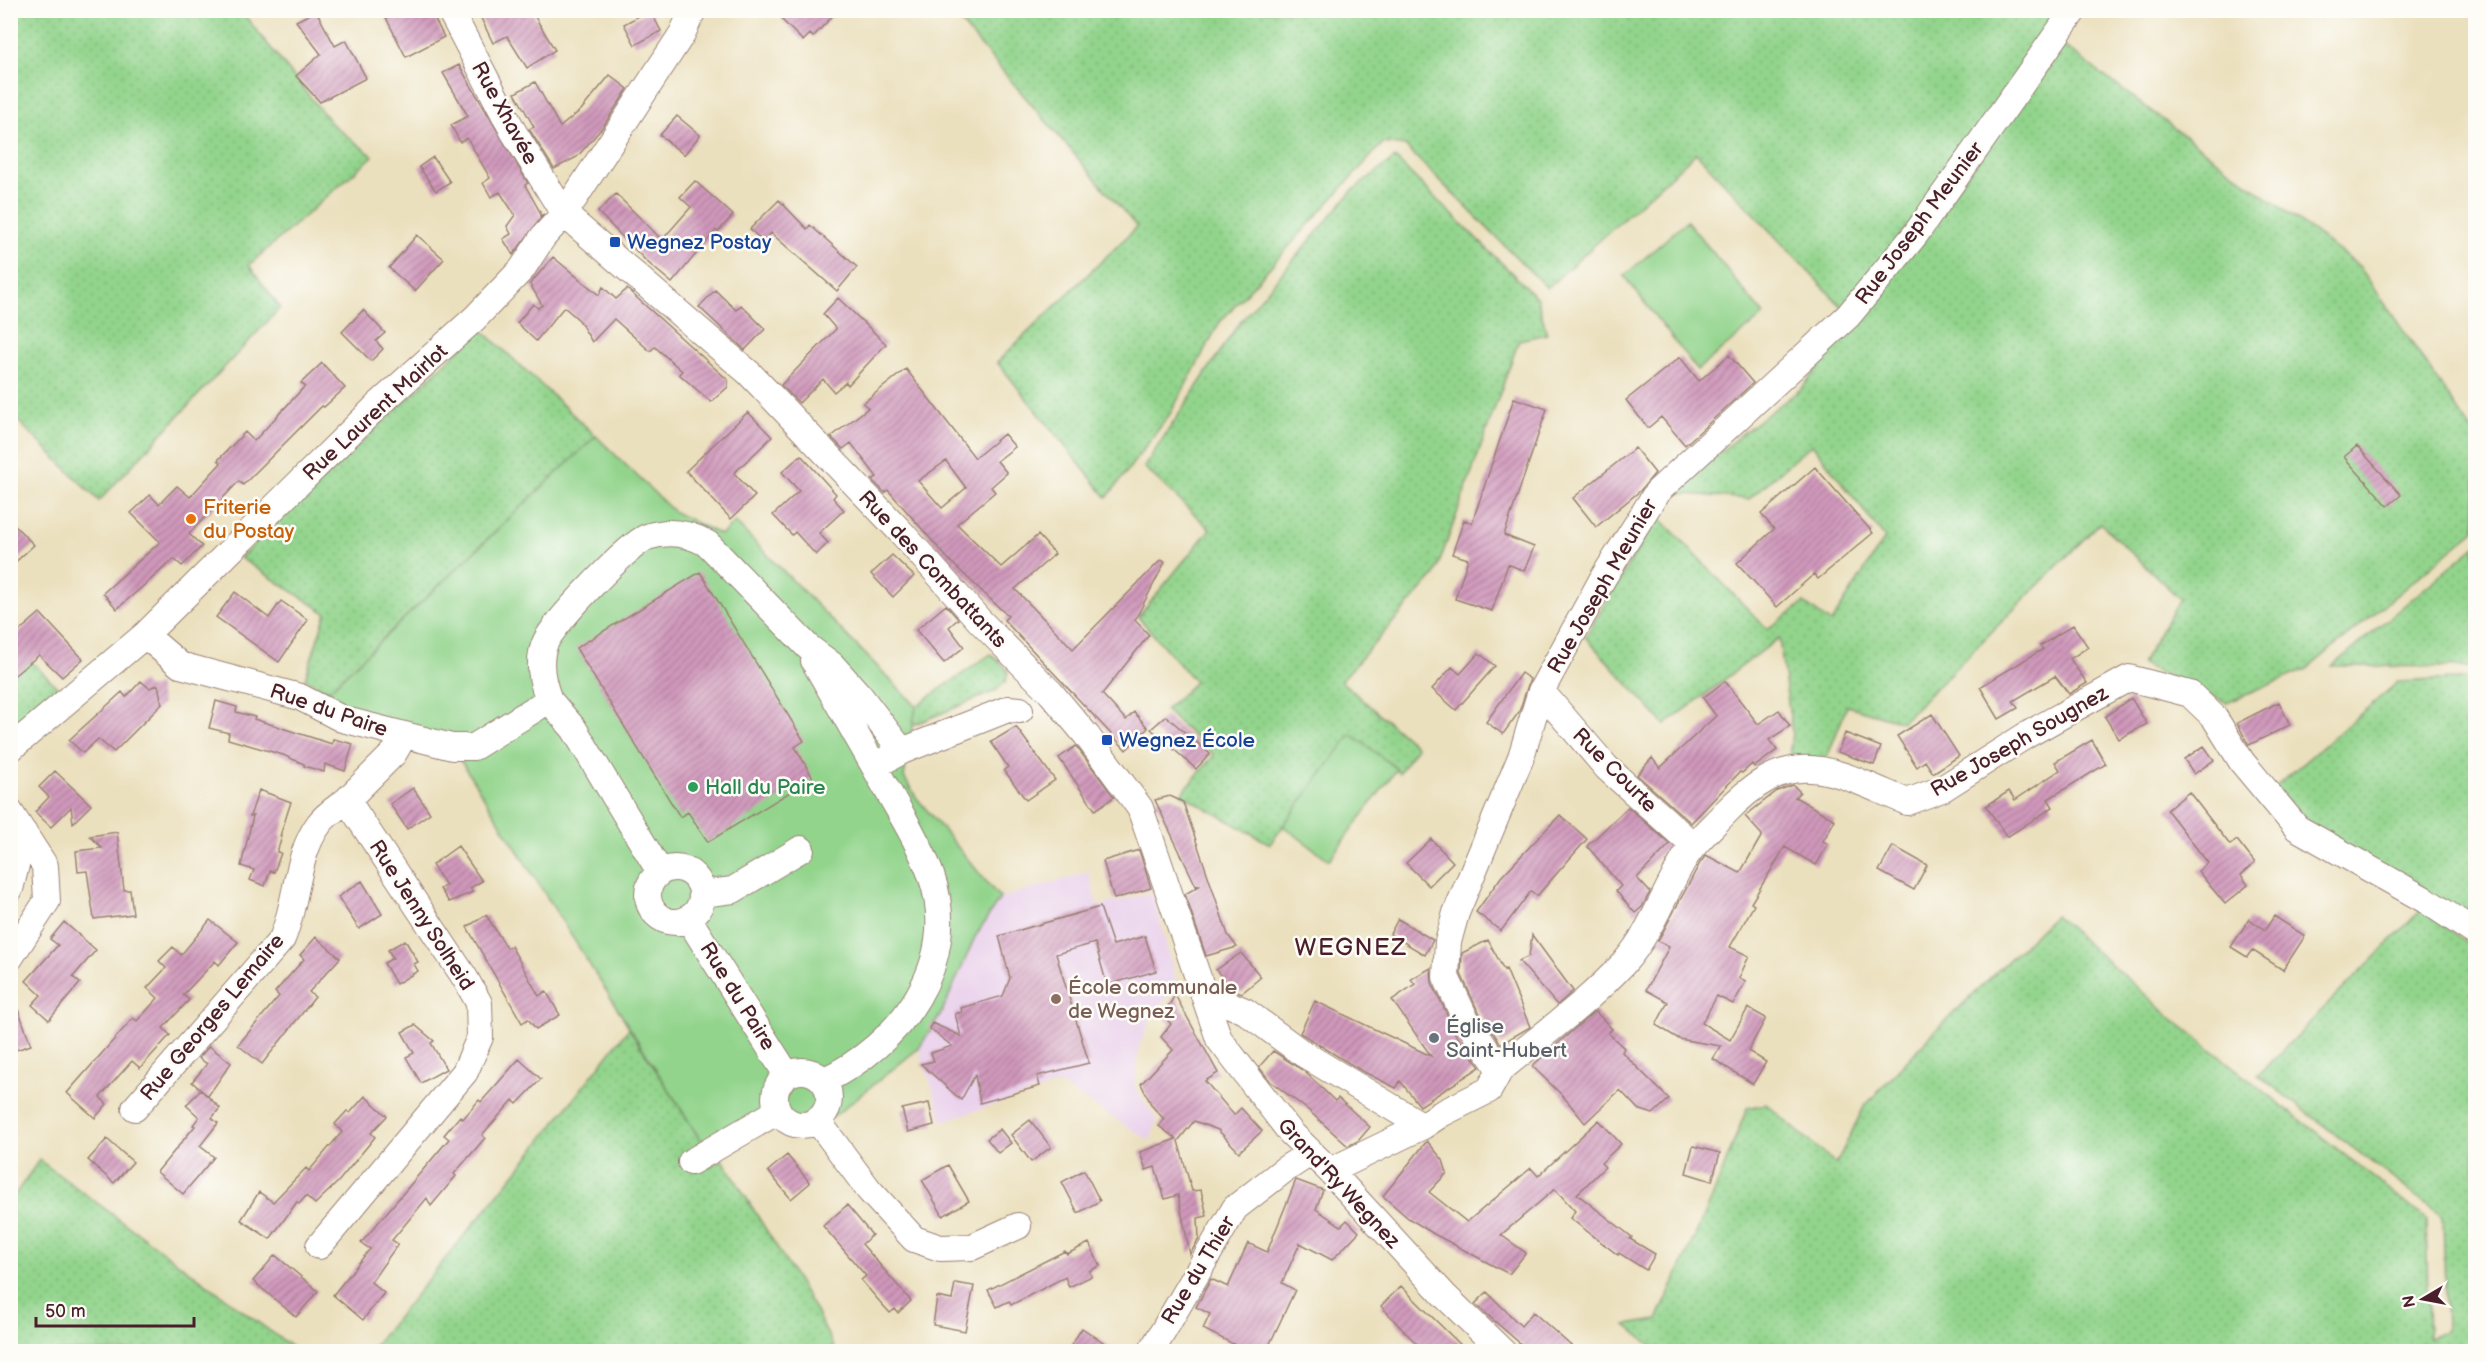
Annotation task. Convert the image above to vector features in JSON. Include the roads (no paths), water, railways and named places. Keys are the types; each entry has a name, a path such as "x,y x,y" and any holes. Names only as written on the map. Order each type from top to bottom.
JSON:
{"street":[{"name":"Rue Xhavée","path":"450,10 513,131 564,214"},
{"name":"Rue Laurent Mairlot","path":"10,749 145,635 377,406 475,318 522,268 543,237 564,214 682,34 693,10"},
{"name":"Rue Joseph Meunier","path":"1500,1070 1464,1016 1446,977 1448,942 1456,913 1486,835 1521,757 1541,691 1603,578 1657,492 1848,316 1915,234 2074,10"},
{"name":"Rue des Combattants","path":"564,214 748,373 900,531 979,621 1051,693 1088,736 1140,808 1204,994"},
{"path":"691,1162 778,1111 792,1123 809,1124 817,1120 827,1106 827,1089 823,1082 847,1070 876,1048 899,1025 925,981 941,936 939,906 889,758 860,696 832,665 808,647 708,544 696,537 670,532 644,538 632,546 554,627 545,643 541,660 541,681 549,700 574,729 660,872 676,868 691,873 700,886 702,894 733,890 801,849"},
{"name":"Rue du Paire","path":"145,635 180,665 300,697 342,719 452,747 474,747 549,700"},
{"name":"Rue Joseph Sougnez","path":"1330,1171 1423,1126 1441,1114 1489,1090 1500,1070 1625,963 1656,914 1683,861 1694,846 1748,789 1787,769 1822,769 1839,773 1907,802 1942,789 2025,736 2129,678 2190,694 2214,717 2248,770 2297,828 2427,901 2475,933"},
{"name":"Rue Courte","path":"1541,691 1607,768 1694,846"},
{"path":"889,758 1008,709 1020,710 1051,693"},
{"path":"347,800 394,753 404,736"},
{"name":"Rue Georges Lemaire","path":"135,1108 282,939 291,918 306,846 319,823 347,800"},
{"name":"Rue Jenny Solheid","path":"319,1246 465,1072 480,1037 479,1003 465,978 347,800"},
{"path":"10,889 17,823"},
{"path":"10,958 48,901 45,866 17,823"},
{"name":"Rue du Paire","path":"660,872 649,886 650,905 662,919 680,922 688,918 698,908 702,894"},
{"name":"Rue du Paire","path":"688,918 787,1075"},
{"path":"1204,994 1245,1011 1302,1053 1423,1126"},
{"name":"Grand'Ry Wegnez","path":"1204,994 1219,1039 1291,1133 1330,1171 1443,1295 1503,1352"},
{"name":"Rue du Paire","path":"778,1111 776,1088 787,1075 809,1072 823,1082"},
{"path":"817,1120 869,1190 914,1239 940,1248 972,1247 1018,1226"},
{"name":"Rue du Thier","path":"1151,1352 1235,1208 1310,1153"}],"place":[{"name":"Wegnez Postay","path":"615,242"},
{"name":"Friterie du Postay","path":"191,519"},
{"name":"Wegnez École","path":"1107,740"},
{"name":"Hall du Paire","path":"693,787"},
{"name":"École communale de Wegnez","path":"1056,999"},
{"name":"Église Saint-Hubert","path":"1434,1038"}],"district":[{"name":"WEGNEZ","path":"1351,947"}]}
